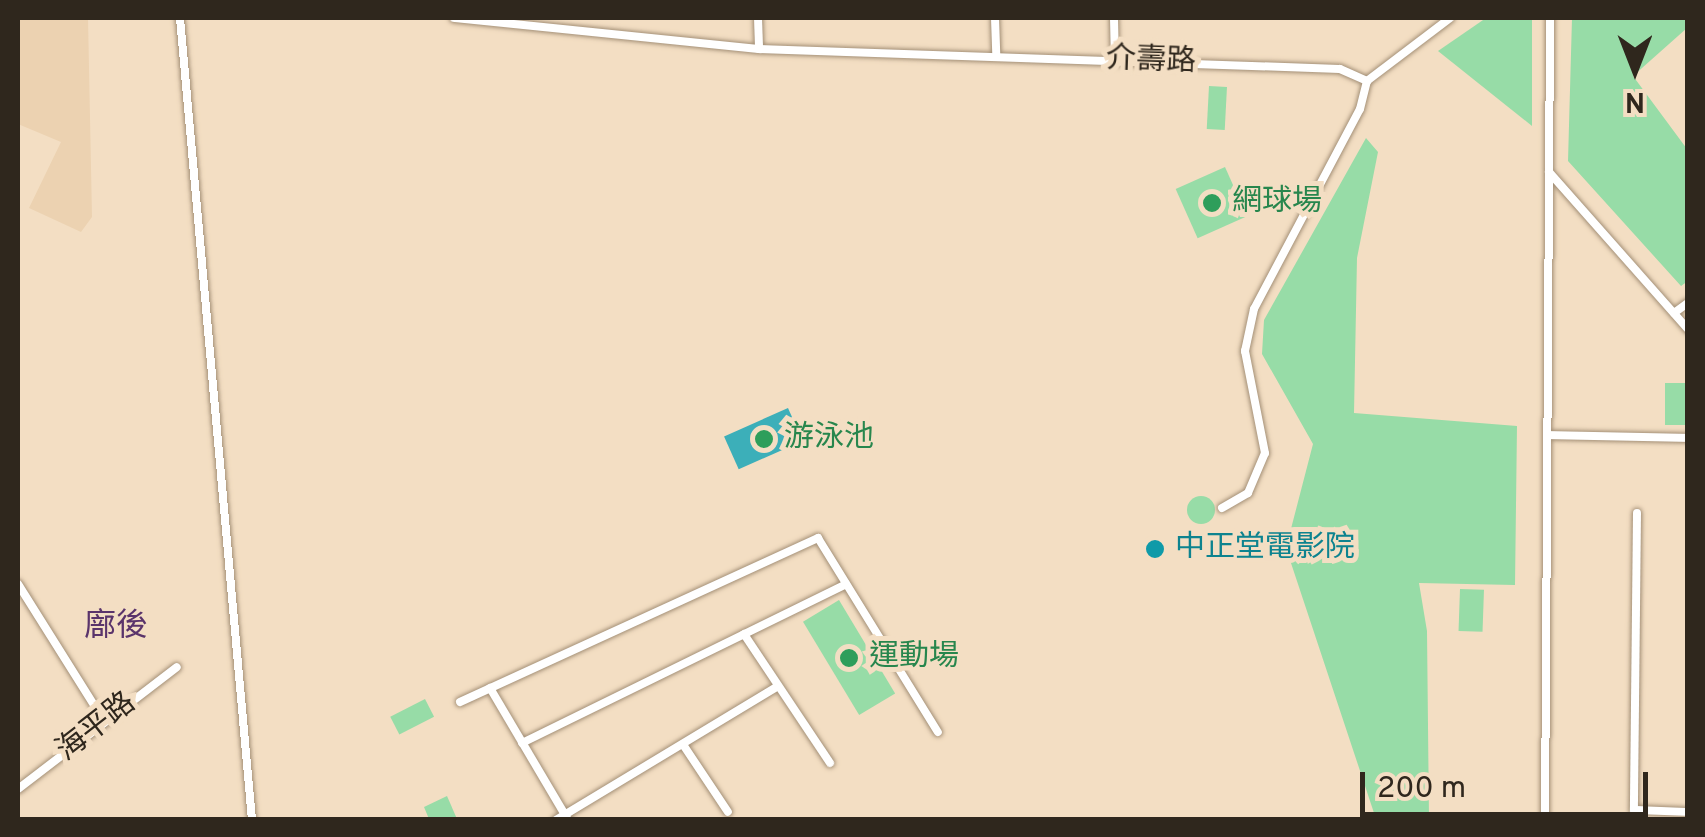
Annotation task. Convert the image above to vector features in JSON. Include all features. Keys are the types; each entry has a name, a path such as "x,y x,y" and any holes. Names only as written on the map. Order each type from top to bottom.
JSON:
{"street":[{"path":"180,18 252,820"},
{"name":"介壽路","path":"454,18 759,49 1340,69 1367,80"},
{"path":"758,18 759,49"},
{"path":"995,18 996,56"},
{"path":"1114,18 1115,61"},
{"path":"1222,508 1248,493 1265,453 1245,351 1254,309 1360,109 1367,80 1450,18"},
{"path":"1545,820 1550,18"},
{"path":"1549,172 1688,330"},
{"path":"1674,313 1688,303"},
{"path":"1549,435 1688,438"},
{"path":"1636,513 1634,810 1688,812"},
{"path":"460,702 818,538 938,732"},
{"path":"18,584 104,721"},
{"path":"522,743 846,584"},
{"path":"744,634 830,763"},
{"name":"海平路","path":"18,789 177,667"},
{"path":"490,688 563,818 778,686"},
{"path":"684,746 728,812"}],"shaded area":[{"path":"18,18 88,18 92,217 81,232 29,208 61,142 18,124"}],"green space":[{"path":"1486,18 1532,18 1532,126 1438,51"},
{"path":"1572,18 1687,18 1687,28 1633,76 1687,149 1688,281 1681,286 1568,161"},
{"path":"1209,86 1227,87 1225,130 1207,129"},
{"path":"1366,138 1378,152 1357,258 1354,413 1517,426 1515,585 1419,583 1427,631 1429,819 1376,819 1286,548 1313,444 1262,354 1264,320"},
{"name":"網球場","path":"1225,167 1247,216 1198,238 1176,189"},
{"path":"1665,383 1687,383 1687,425 1665,425"},
{"path":"1201,496 1211,500 1215,510 1211,520 1201,524 1191,520 1187,510 1191,500"},
{"path":"1460,589 1484,590 1483,632 1459,631"},
{"name":"運動場","path":"839,600 895,693 859,715 803,622"},
{"path":"425,699 434,717 399,735 390,717"},
{"path":"447,796 457,819 429,819 424,807"}],"water":[{"name":"游泳池","path":"788,408 803,441 739,469 724,436"}],"place":[{"name":"網球場","path":"1212,203"},
{"name":"游泳池","path":"764,439"},
{"name":"中正堂電影院","path":"1155,549"},
{"name":"運動場","path":"849,658"}],"district":[{"name":"廍後","path":"116,627"}]}
